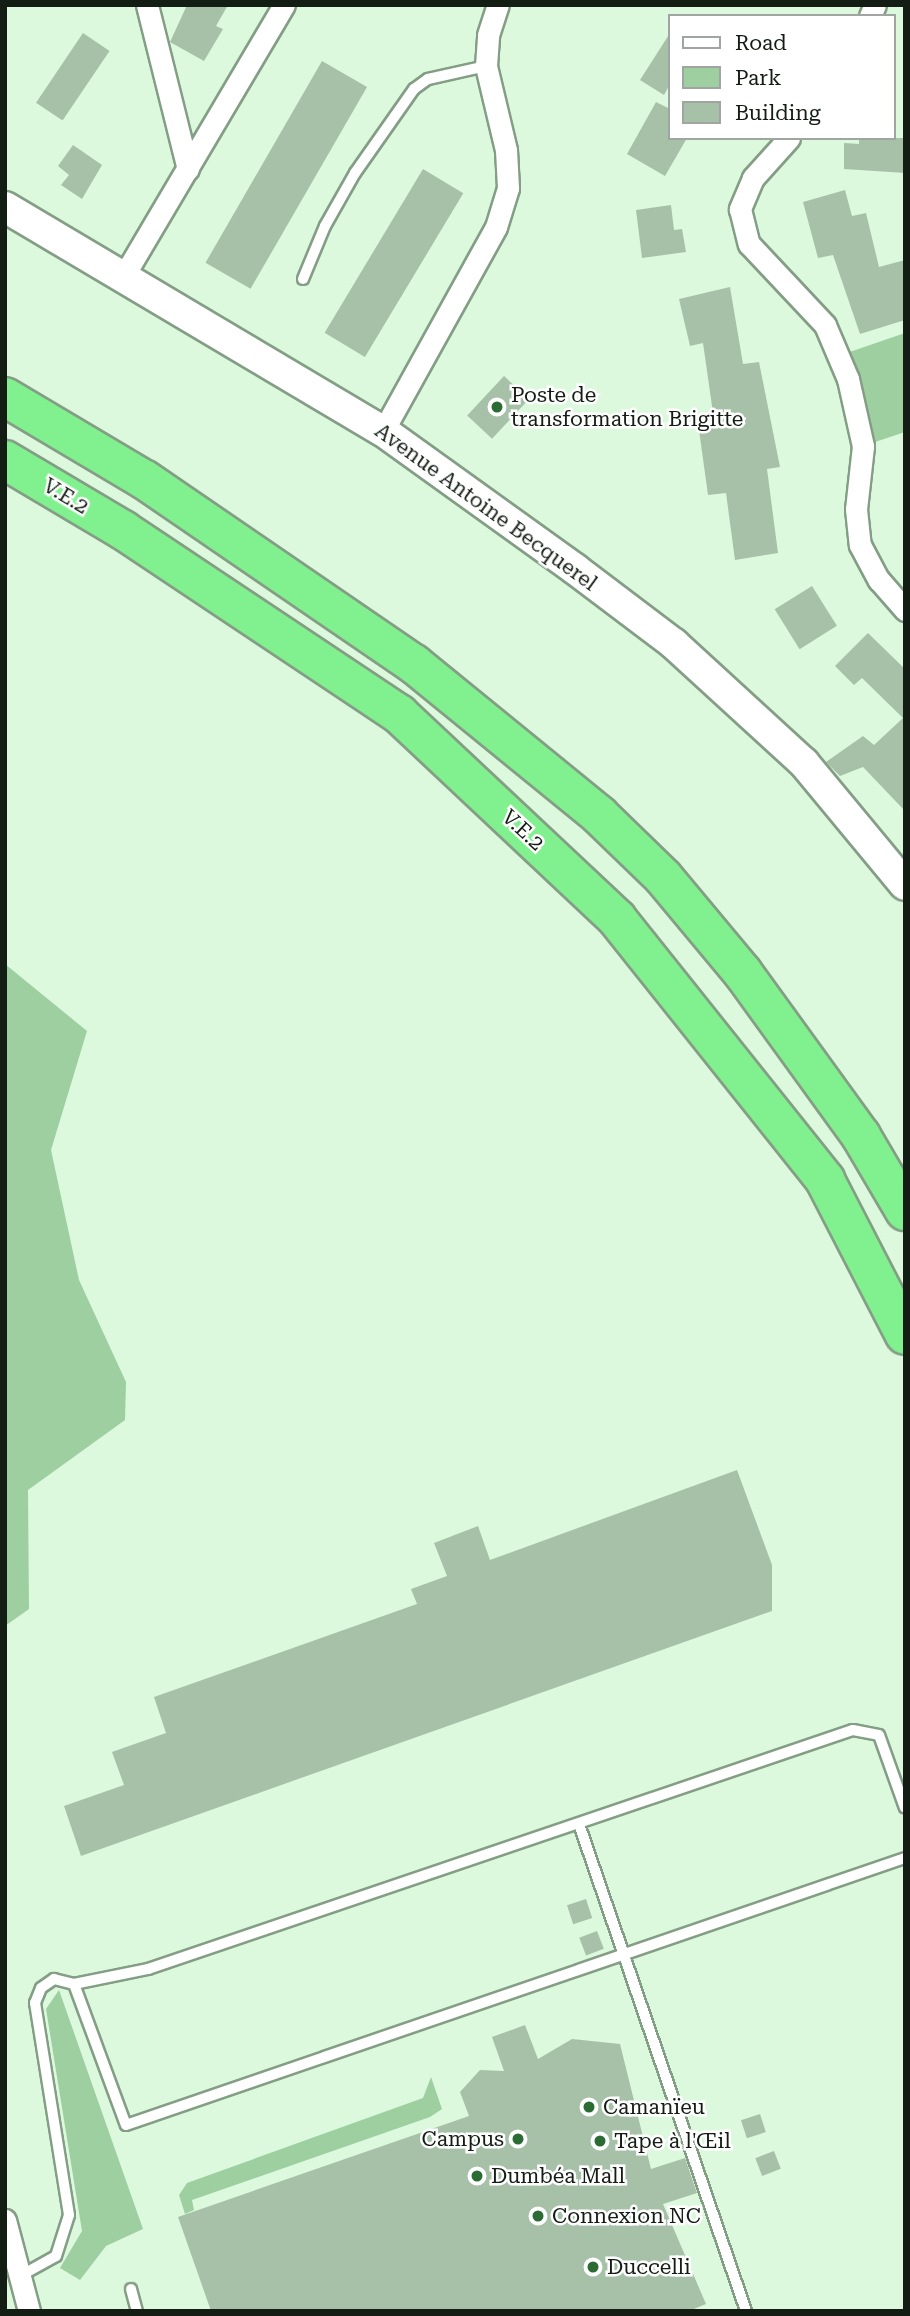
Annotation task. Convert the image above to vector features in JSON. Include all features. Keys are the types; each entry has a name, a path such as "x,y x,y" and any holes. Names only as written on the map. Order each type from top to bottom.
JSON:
{"highway":[{"path":"5,397 145,480 414,664 599,815 663,877 743,973 861,1136 905,1211"},
{"name":"V.E.2","path":"5,460 123,530 399,714 617,919 825,1180 905,1335"}],"street":[{"path":"147,5 188,169"},
{"path":"123,277 284,5"},
{"path":"383,431 496,227 508,187 506,150 486,66 488,35 498,5"},
{"path":"787,140 754,178 740,209 749,244 825,326 848,379 863,446 856,509 860,545 879,580 905,610"},
{"name":"Avenue Antoine Becquerel","path":"5,206 383,431 674,644 804,764 905,885"},
{"path":"5,2220 29,2311"}],"lane":[{"path":"303,279 325,226 355,173 414,89 428,79 486,66"},
{"path":"20,2276 55,2256 69,2215 35,2003 41,1989 54,1979 74,1984 148,1969 853,1730 878,1735 905,1808"},
{"path":"579,1824 622,1955 700,2167 746,2311"},
{"path":"74,1984 126,2125 905,1857"},
{"path":"131,2289 137,2311"}],"green space":[{"path":"905,333 905,432 863,446 838,356"},
{"path":"5,964 87,1031 51,1150 79,1280 126,1382 125,1420 28,1490 29,1609 5,1626"},
{"path":"59,1990 143,2229 106,2246 80,2280 60,2268 82,2231 46,2009"},
{"path":"431,2077 442,2109 430,2117 192,2200 194,2210 185,2214 179,2195 187,2183 423,2098"}],"building":[{"path":"187,5 228,5 216,26 223,29 204,61 170,42"},
{"path":"83,33 110,51 63,121 36,103"},
{"path":"668,36 668,88 664,95 640,80"},
{"path":"322,61 367,87 251,289 206,263"},
{"path":"656,102 668,108 668,140 686,140 665,176 627,154"},
{"path":"905,138 905,173 844,169 844,143 859,144 859,140"},
{"path":"73,145 102,165 82,199 61,185 69,175 58,166"},
{"path":"423,169 463,193 365,357 325,333"},
{"path":"845,190 852,216 866,213 879,267 905,260 905,320 860,334 833,255 818,258 803,202"},
{"path":"671,205 674,230 682,229 686,252 642,258 636,210"},
{"path":"730,287 743,364 759,362 780,467 767,469 778,553 735,560 726,493 708,495 699,430 715,427 703,343 690,346 679,299"},
{"name":"Poste de transformation Brigitte","path":"504,376 529,399 492,439 467,415"},
{"path":"812,586 837,626 800,649 775,609"},
{"path":"868,633 905,669 905,811 863,767 840,776 826,762 863,736 874,745 903,718 862,678 854,685 835,666"},
{"path":"737,1470 772,1565 772,1611 81,1856 64,1806 124,1785 112,1752 166,1733 154,1697 417,1604 411,1589 447,1576 434,1543 478,1526 490,1560"},
{"path":"586,1899 592,1918 573,1924 567,1905"},
{"path":"597,1931 604,1949 586,1956 579,1938"},
{"name":"Dumbéa Mall","path":"525,2025 538,2059 572,2039 620,2044 651,2169 685,2158 697,2193 663,2204 706,2304 689,2311 211,2311 178,2217 469,2116 460,2092 480,2070 504,2071 492,2037"},
{"path":"760,2114 766,2132 747,2138 741,2120"},
{"path":"774,2151 781,2169 762,2176 755,2158"}],"place":[{"name":"Poste de transformation Brigitte","path":"497,407"},
{"name":"Camanïeu","path":"589,2107"},
{"name":"Campus","path":"518,2139"},
{"name":"Tape à l'Œil","path":"600,2141"},
{"name":"Dumbéa Mall","path":"477,2176"},
{"name":"Connexion NC","path":"538,2216"},
{"name":"Duccelli","path":"593,2267"}]}
